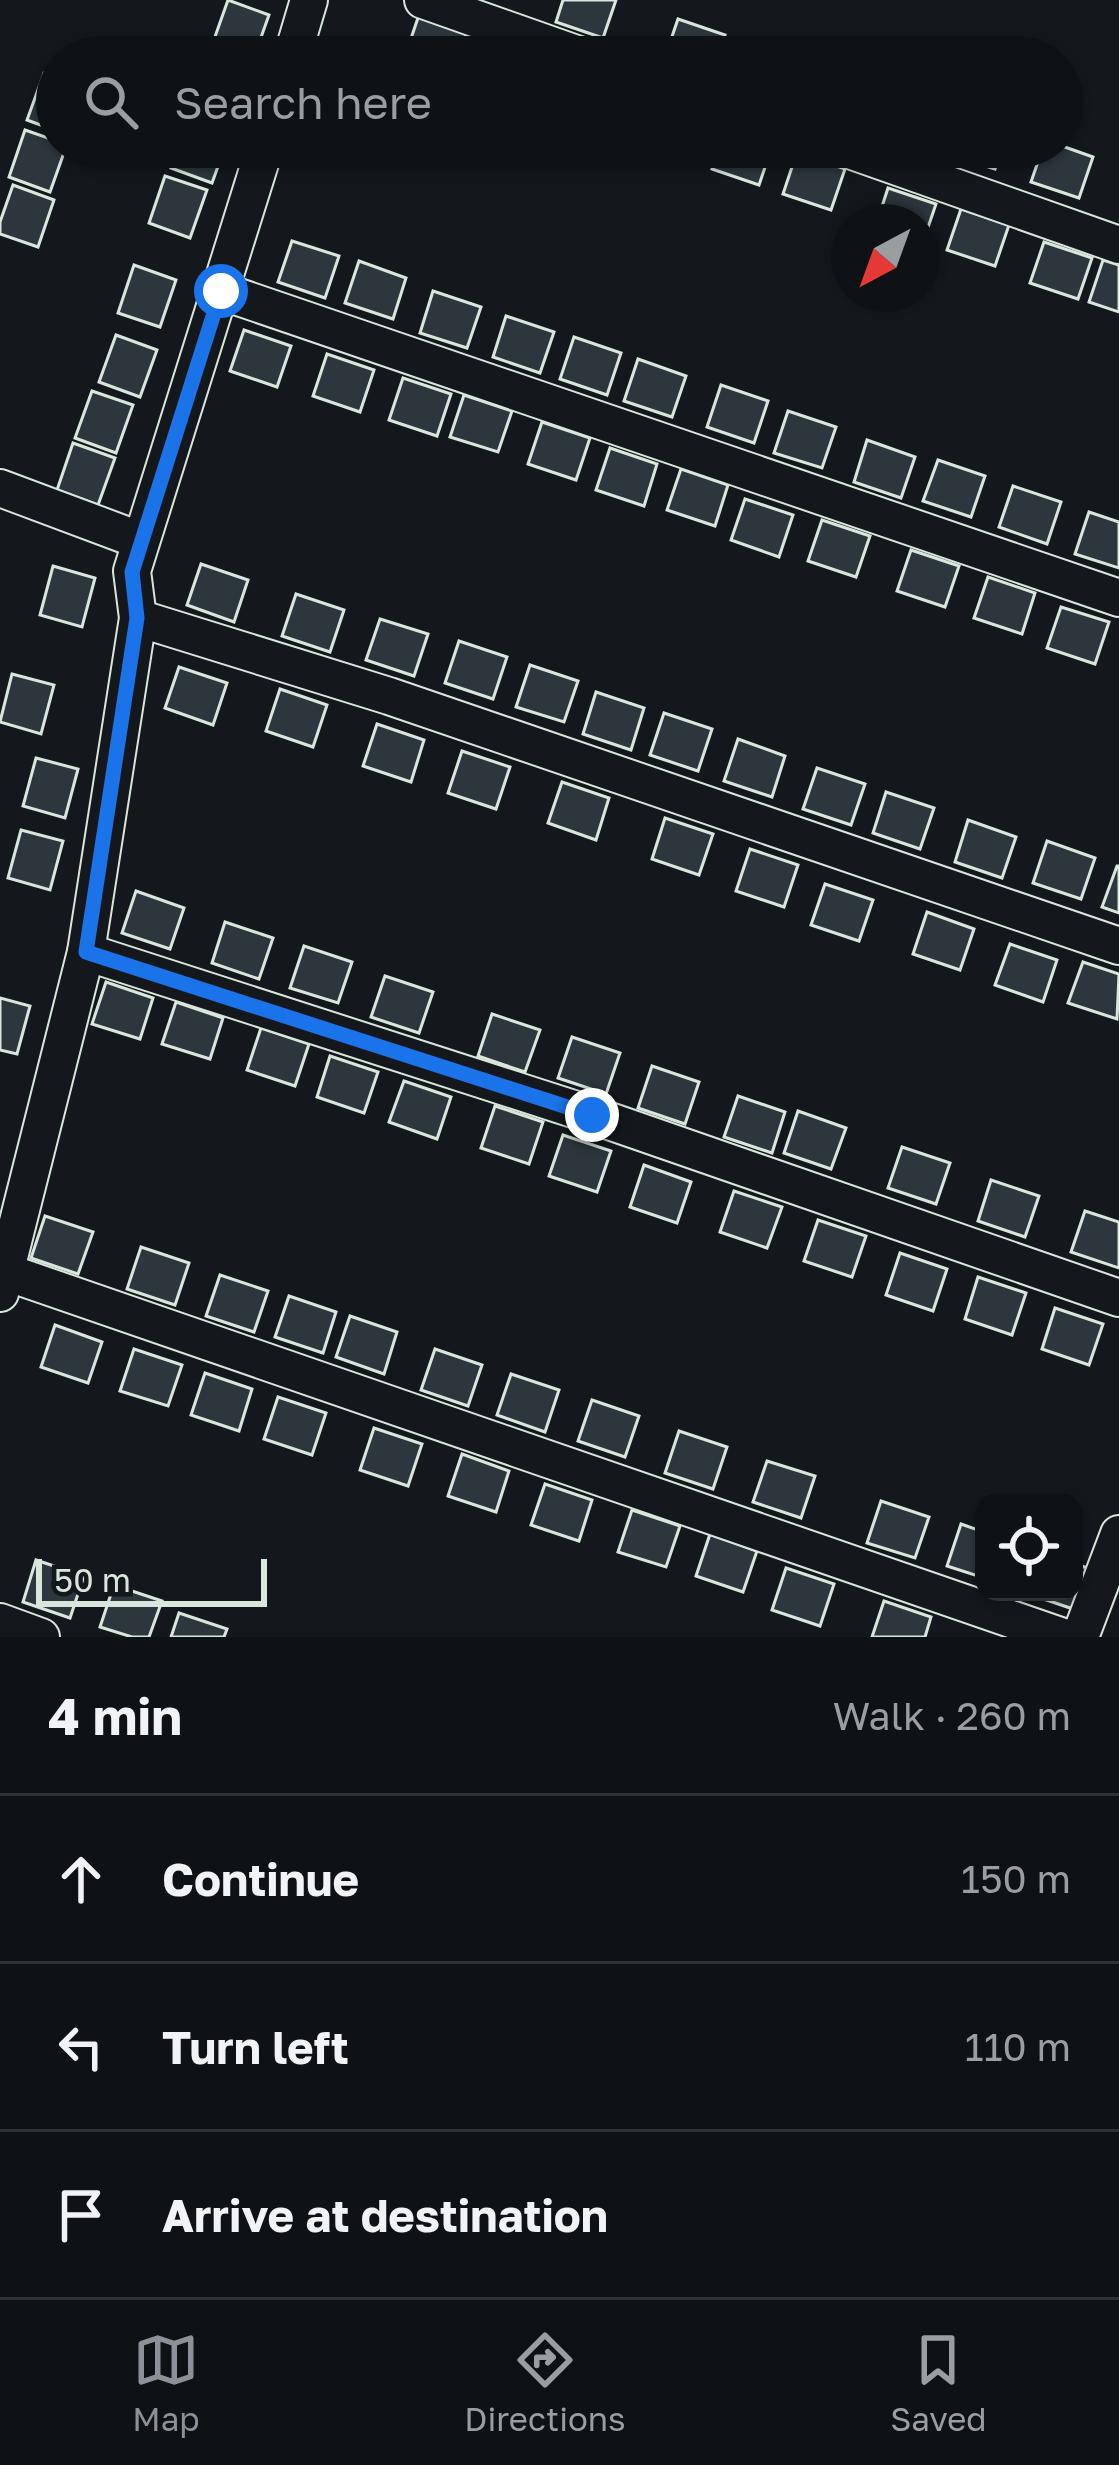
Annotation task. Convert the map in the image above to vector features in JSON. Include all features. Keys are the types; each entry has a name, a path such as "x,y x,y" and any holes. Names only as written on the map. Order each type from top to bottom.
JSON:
{"street":[{"path":"299,36 310,0"},
{"path":"423,0 525,36"},
{"path":"259,168 139,540 132,572 137,618 86,952 3,1282 1063,1637"},
{"path":"901,168 1119,245"},
{"path":"221,291 1119,598"},
{"path":"0,488 139,540"},
{"path":"137,618 389,696 1119,946"},
{"path":"86,952 592,1115 1119,1298"},
{"path":"1080,1637 1119,1534"},
{"path":"0,1622 41,1637"}],"building":[{"path":"228,0 269,15 262,36 215,36"},
{"path":"563,0 616,0 604,36 556,22"},
{"path":"419,15 467,31 465,36 412,36"},
{"path":"678,19 725,35 725,36 672,36"},
{"path":"36,95 36,123 27,120"},
{"path":"25,130 36,134 36,168 59,168 50,192 9,177"},
{"path":"1083,153 1093,157 1079,198 1031,182 1036,168 1083,168"},
{"path":"171,168 217,168 212,183"},
{"path":"712,168 765,168 759,185"},
{"path":"792,168 845,169 831,210 783,194"},
{"path":"165,176 207,190 190,238 149,223"},
{"path":"13,185 54,200 38,247 0,234"},
{"path":"888,188 936,204 883,204"},
{"path":"961,209 1009,225 995,266 947,250"},
{"path":"292,241 339,256 325,298 278,282"},
{"path":"1044,242 1092,258 1078,299 1030,283"},
{"path":"1103,260 1119,265 1119,312 1089,302"},
{"path":"359,261 406,278 393,319 345,303"},
{"path":"134,265 176,280 160,327 118,313"},
{"path":"433,291 481,307 467,348 420,333"},
{"path":"506,316 554,332 540,373 493,357"},
{"path":"244,330 291,346 277,387 230,371"},
{"path":"116,335 157,350 140,397 99,382"},
{"path":"574,337 621,353 607,395 560,379"},
{"path":"327,354 374,370 360,412 313,396"},
{"path":"638,359 686,376 672,417 624,401"},
{"path":"403,378 451,394 437,436 389,420"},
{"path":"721,385 768,401 754,443 707,427"},
{"path":"92,391 133,405 116,453 75,438"},
{"path":"464,395 512,411 498,452 450,437"},
{"path":"788,411 836,427 822,468 774,453"},
{"path":"542,422 590,438 576,480 528,464"},
{"path":"867,440 915,457 901,498 854,482"},
{"path":"73,443 115,458 98,505 57,490"},
{"path":"610,448 657,464 644,506 596,490"},
{"path":"938,460 985,476 971,517 923,501"},
{"path":"681,469 728,485 715,526 667,510"},
{"path":"1013,486 1061,502 1047,544 999,527"},
{"path":"745,499 793,515 779,557 731,540"},
{"path":"1089,512 1119,522 1119,568 1075,554"},
{"path":"822,520 870,536 856,577 808,561"},
{"path":"911,550 959,566 945,607 897,591"},
{"path":"201,564 248,580 234,622 187,605"},
{"path":"53,566 95,578 82,627 40,615"},
{"path":"988,577 1035,593 1022,634 974,618"},
{"path":"296,594 344,610 330,652 282,636"},
{"path":"1061,607 1109,622 1095,664 1047,648"},
{"path":"380,619 428,634 414,676 366,660"},
{"path":"459,641 507,657 493,699 445,683"},
{"path":"530,665 578,681 564,722 516,707"},
{"path":"179,667 227,683 213,725 165,708"},
{"path":"12,674 54,685 41,734 0,722"},
{"path":"280,689 327,705 313,747 266,731"},
{"path":"596,692 644,708 631,750 583,734"},
{"path":"664,713 712,729 698,771 650,755"},
{"path":"377,724 424,740 411,782 363,766"},
{"path":"738,739 785,756 772,797 724,781"},
{"path":"462,751 510,767 496,809 448,793"},
{"path":"36,758 78,769 65,818 23,806"},
{"path":"817,768 865,784 851,825 803,809"},
{"path":"562,782 609,798 596,840 548,823"},
{"path":"886,792 934,808 920,849 873,833"},
{"path":"665,818 713,834 699,875 652,859"},
{"path":"968,820 1016,837 1002,878 955,862"},
{"path":"21,830 63,841 50,890 8,878"},
{"path":"1047,841 1095,858 1081,899 1033,883"},
{"path":"750,849 798,865 784,907 736,891"},
{"path":"1119,866 1119,913 1102,907"},
{"path":"825,884 873,900 859,941 811,925"},
{"path":"136,891 184,908 170,949 122,933"},
{"path":"927,912 974,929 960,970 913,954"},
{"path":"225,922 273,938 259,979 212,963"},
{"path":"1010,944 1057,960 1043,1002 995,985"},
{"path":"304,946 352,962 338,1003 290,988"},
{"path":"1083,962 1119,974 1117,1019 1068,1003"},
{"path":"385,976 433,992 419,1033 371,1017"},
{"path":"106,982 153,998 140,1039 92,1024"},
{"path":"0,998 30,1006 17,1054 0,1050"},
{"path":"176,1002 223,1018 210,1059 162,1044"},
{"path":"492,1014 540,1030 525,1072 478,1056"},
{"path":"261,1028 309,1044 295,1086 247,1070"},
{"path":"572,1037 620,1053 606,1094 558,1078"},
{"path":"330,1056 378,1072 364,1113 317,1097"},
{"path":"652,1066 699,1082 685,1124 638,1108"},
{"path":"404,1081 451,1097 437,1139 389,1122"},
{"path":"738,1096 785,1112 772,1153 724,1137"},
{"path":"495,1106 543,1122 529,1164 481,1148"},
{"path":"798,1111 846,1128 831,1169 784,1153"},
{"path":"563,1135 611,1151 597,1192 549,1176"},
{"path":"902,1147 950,1163 936,1204 888,1188"},
{"path":"644,1165 691,1182 677,1223 630,1207"},
{"path":"991,1180 1039,1196 1025,1237 978,1221"},
{"path":"734,1191 782,1207 767,1248 720,1232"},
{"path":"1085,1211 1119,1222 1119,1268 1071,1252"},
{"path":"45,1216 93,1232 78,1274 31,1258"},
{"path":"818,1220 866,1236 852,1277 804,1261"},
{"path":"141,1247 189,1263 175,1305 127,1289"},
{"path":"900,1253 947,1269 933,1311 886,1295"},
{"path":"220,1275 268,1291 254,1332 206,1316"},
{"path":"978,1277 1026,1293 1012,1335 965,1319"},
{"path":"289,1296 336,1312 323,1353 275,1337"},
{"path":"1055,1308 1103,1324 1089,1365 1042,1349"},
{"path":"350,1316 397,1332 384,1374 336,1357"},
{"path":"55,1325 102,1342 88,1383 41,1367"},
{"path":"134,1349 182,1365 168,1406 120,1391"},
{"path":"435,1349 482,1365 468,1406 421,1390"},
{"path":"205,1373 252,1389 239,1431 191,1415"},
{"path":"511,1374 559,1390 545,1432 497,1415"},
{"path":"278,1397 326,1413 312,1455 264,1439"},
{"path":"592,1400 639,1416 625,1457 578,1441"},
{"path":"374,1428 422,1444 408,1486 360,1470"},
{"path":"679,1431 727,1447 713,1489 665,1473"},
{"path":"462,1454 509,1471 496,1512 448,1496"},
{"path":"767,1461 815,1476 801,1518 753,1502"},
{"path":"545,1484 592,1500 579,1541 531,1525"},
{"path":"881,1501 929,1517 915,1558 867,1543"},
{"path":"632,1510 680,1526 666,1567 618,1552"},
{"path":"961,1524 975,1529 975,1575 947,1566"},
{"path":"710,1534 757,1551 743,1592 696,1576"},
{"path":"36,1560 84,1576 70,1618 23,1602"},
{"path":"786,1568 834,1584 820,1626 772,1610"},
{"path":"114,1585 162,1601 149,1637 100,1627"},
{"path":"884,1601 931,1617 925,1637 872,1637"},
{"path":"1050,1601 1076,1601 1073,1609"},
{"path":"179,1613 227,1629 224,1637 171,1637"}],"route":[{"path":"221,291 132,572 137,618 86,952 592,1115"}]}
